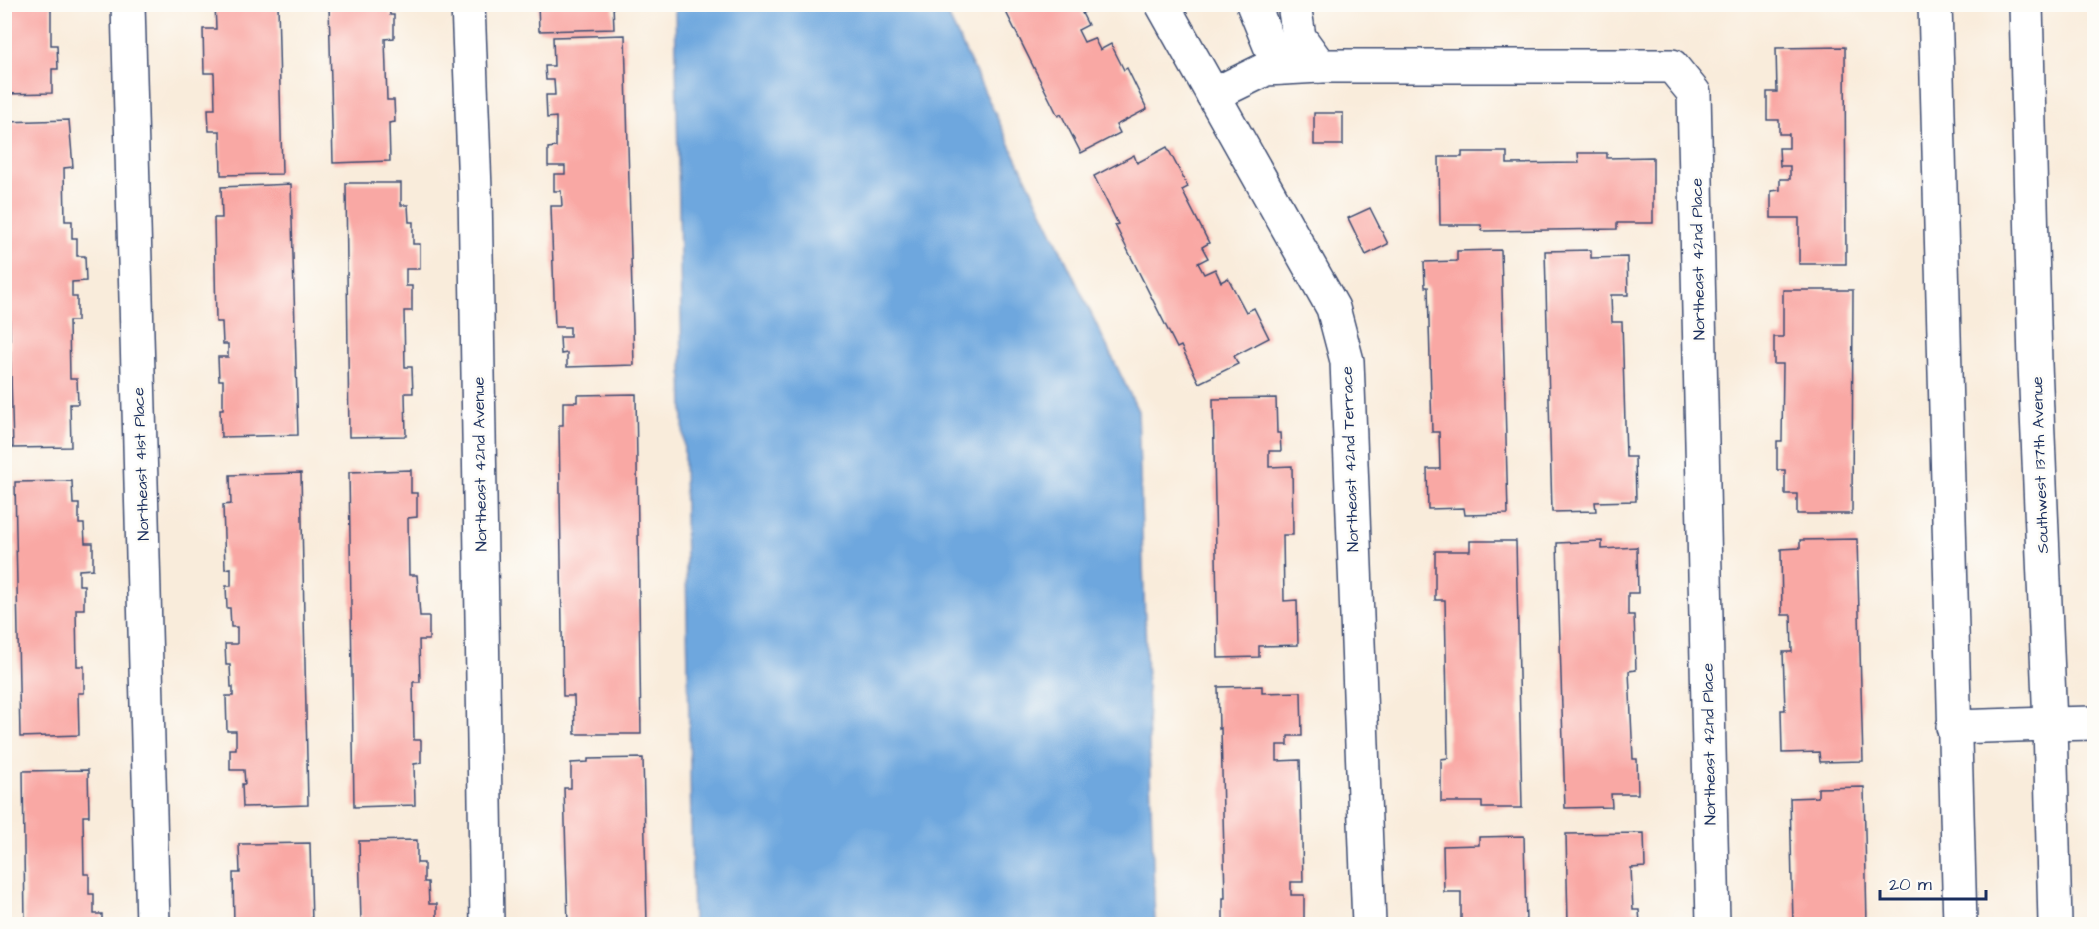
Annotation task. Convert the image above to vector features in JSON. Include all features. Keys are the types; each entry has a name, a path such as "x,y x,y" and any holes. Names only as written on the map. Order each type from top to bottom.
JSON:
{"street":[{"name":"Northeast 41st Place","path":"128,4 153,924"},
{"name":"Northeast 42nd Avenue","path":"468,4 475,190 487,924"},
{"name":"Northeast 42nd Terrace","path":"1162,4 1333,308 1347,362 1369,924"},
{"path":"1253,4 1279,68"},
{"path":"1294,4 1299,37 1320,66"},
{"path":"1935,4 1960,924"},
{"name":"Southwest 137th Avenue","path":"2026,4 2055,924"},
{"name":"Northeast 42nd Place","path":"1213,94 1266,69 1320,66 1672,66 1694,93 1713,924"},
{"path":"1953,727 2094,723"}],"water":[{"path":"675,5 943,5 1138,411 1155,924 693,924"}],"building":[{"path":"4,4 51,4 51,45 57,45 58,69 52,69 52,93 4,94"},
{"path":"215,4 278,4 282,174 221,175 220,131 209,131 208,109 215,109 214,73 204,73 203,29 216,29"},
{"path":"329,4 389,4 390,15 394,15 394,38 385,39 387,100 394,100 395,122 389,123 390,161 333,163"},
{"path":"538,4 613,4 614,29 539,31"},
{"path":"1002,4 1088,4 1090,9 1082,13 1088,25 1078,30 1084,42 1094,38 1100,50 1111,44 1124,70 1127,68 1147,109 1116,125 1120,133 1081,153 1061,114 1058,116"},
{"path":"625,35 634,365 567,367 567,353 561,354 560,337 570,337 570,327 555,327 551,206 562,206 561,191 554,191 554,174 565,174 565,166 548,166 548,148 556,147 556,117 547,118 546,95 555,95 554,80 546,80 545,66 554,66 553,37"},
{"path":"1845,47 1846,264 1799,264 1799,218 1771,218 1771,191 1780,190 1780,179 1790,179 1790,166 1780,166 1779,148 1789,148 1789,134 1779,134 1779,120 1767,120 1767,92 1777,92 1776,48"},
{"path":"1314,113 1343,113 1343,145 1314,145"},
{"path":"69,120 73,167 64,168 65,221 72,221 72,238 77,238 77,256 85,256 86,281 72,282 72,297 77,297 77,321 69,321 70,379 77,379 78,404 70,404 71,447 13,448 4,122"},
{"path":"1167,147 1188,187 1182,190 1209,243 1202,247 1208,258 1198,263 1204,274 1215,269 1221,282 1228,278 1246,312 1254,308 1269,338 1234,356 1238,364 1199,383 1181,346 1177,348 1115,225 1118,224 1094,176 1134,155 1137,163"},
{"path":"1462,152 1507,152 1507,164 1579,163 1578,153 1607,153 1607,158 1653,157 1653,223 1617,223 1617,229 1482,231 1481,225 1440,225 1439,157 1462,157"},
{"path":"346,183 401,183 401,205 408,205 409,222 413,222 413,244 420,244 420,269 406,269 406,286 412,286 412,311 404,311 405,367 412,367 413,393 405,393 406,436 349,437"},
{"path":"291,184 298,435 221,437 220,409 223,409 223,380 219,380 218,357 228,357 228,344 223,344 222,322 216,322 214,218 222,218 221,187"},
{"path":"1370,208 1388,244 1366,255 1348,218"},
{"path":"1501,250 1508,514 1465,515 1464,508 1428,509 1427,469 1440,469 1439,432 1432,432 1428,287 1425,287 1424,262 1457,261 1457,251"},
{"path":"1591,250 1591,258 1627,257 1628,295 1611,295 1612,322 1622,322 1626,457 1635,457 1636,501 1595,502 1596,511 1552,512 1545,251"},
{"path":"1783,290 1853,290 1852,514 1797,514 1797,494 1785,494 1785,470 1777,470 1777,441 1782,441 1783,364 1774,364 1774,337 1783,337"},
{"path":"636,394 641,734 575,734 574,696 563,696 559,425 563,425 563,402 577,402 577,395"},
{"path":"1276,398 1277,433 1280,433 1281,451 1269,451 1269,467 1292,466 1293,535 1283,535 1284,601 1297,600 1298,645 1259,646 1259,657 1218,658 1213,399"},
{"path":"411,470 411,493 417,493 417,517 408,518 409,575 417,575 420,616 429,616 429,640 419,640 420,682 413,682 414,740 421,740 421,763 414,764 415,805 354,807 349,472"},
{"path":"301,473 308,805 243,807 244,770 230,770 230,749 236,749 236,731 227,731 226,696 233,696 233,687 231,687 230,665 226,665 225,644 237,644 237,627 231,627 230,608 227,608 226,586 231,586 231,568 225,569 223,505 231,504 230,475"},
{"path":"72,481 73,504 79,504 79,524 84,524 85,543 93,543 93,569 79,570 79,585 84,585 84,609 76,609 77,666 84,666 84,693 78,693 79,735 20,737 15,482"},
{"path":"1857,539 1863,761 1820,762 1819,752 1782,753 1781,710 1785,710 1783,652 1792,652 1791,615 1782,615 1781,549 1800,548 1800,540"},
{"path":"1470,541 1516,541 1522,808 1482,808 1482,802 1441,802 1441,759 1448,758 1445,600 1435,600 1435,551 1470,551"},
{"path":"1602,541 1602,549 1637,547 1638,593 1628,593 1628,615 1634,615 1636,670 1629,671 1633,759 1637,759 1638,794 1611,794 1612,807 1565,808 1557,543"},
{"path":"1262,686 1262,693 1301,692 1302,736 1288,736 1288,745 1277,745 1277,761 1300,760 1303,882 1291,882 1291,895 1304,895 1304,924 1223,924 1223,898 1225,898 1218,687"},
{"path":"643,758 647,924 568,924 564,788 571,788 571,763 588,762 588,759"},
{"path":"88,770 89,816 83,816 84,874 89,874 89,894 94,894 94,914 102,914 102,924 25,924 23,771"},
{"path":"1864,787 1867,924 1793,924 1790,798 1818,797 1818,788"},
{"path":"1644,833 1645,867 1631,868 1633,910 1639,910 1640,924 1568,924 1566,834"},
{"path":"1524,836 1526,924 1461,924 1461,892 1444,892 1443,846 1479,845 1479,837"},
{"path":"417,840 417,863 424,863 424,882 428,882 429,904 437,904 437,924 361,924 359,841"},
{"path":"310,843 312,924 234,924 233,873 240,873 239,844"}]}
